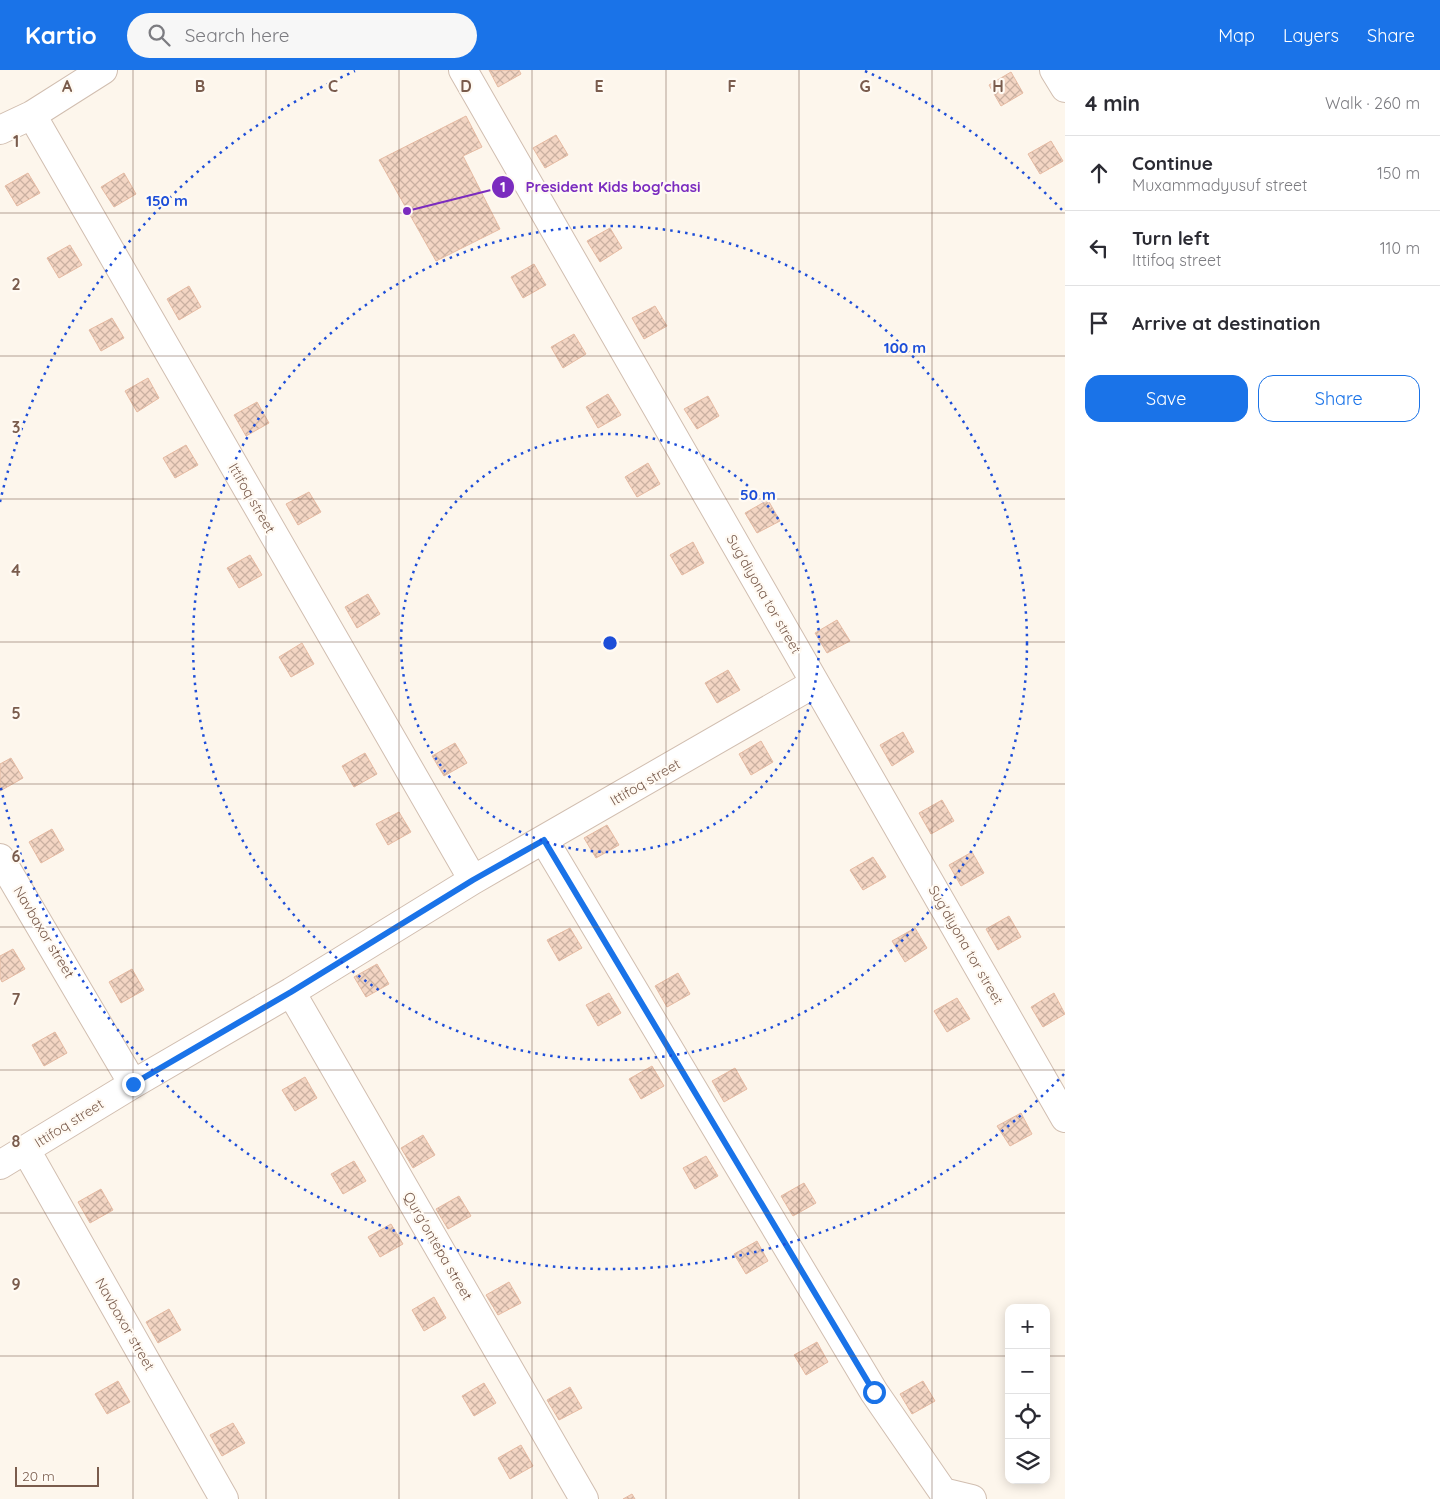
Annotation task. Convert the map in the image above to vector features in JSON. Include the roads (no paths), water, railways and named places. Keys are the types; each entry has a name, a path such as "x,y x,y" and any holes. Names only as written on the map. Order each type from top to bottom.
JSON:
{"street":[{"path":"0,130 32,115 76,78 104,70"},
{"name":"Sug'diyona tor street","path":"463,70 1065,1118"},
{"path":"1054,70 1065,88"},
{"name":"Ittifoq street","path":"32,115 473,880"},
{"name":"Ittifoq street","path":"0,1165 133,1084 291,992 473,880 815,682"},
{"path":"544,840 874,1392 943,1492 972,1499"},
{"name":"Navbaxor street","path":"0,858 133,1084"},
{"name":"Qurg'ontepa street","path":"291,992 584,1499"},
{"name":"Navbaxor street","path":"26,1150 224,1499"}],"place":[{"name":"President Kids bog'chasi","path":"407,211"}]}
